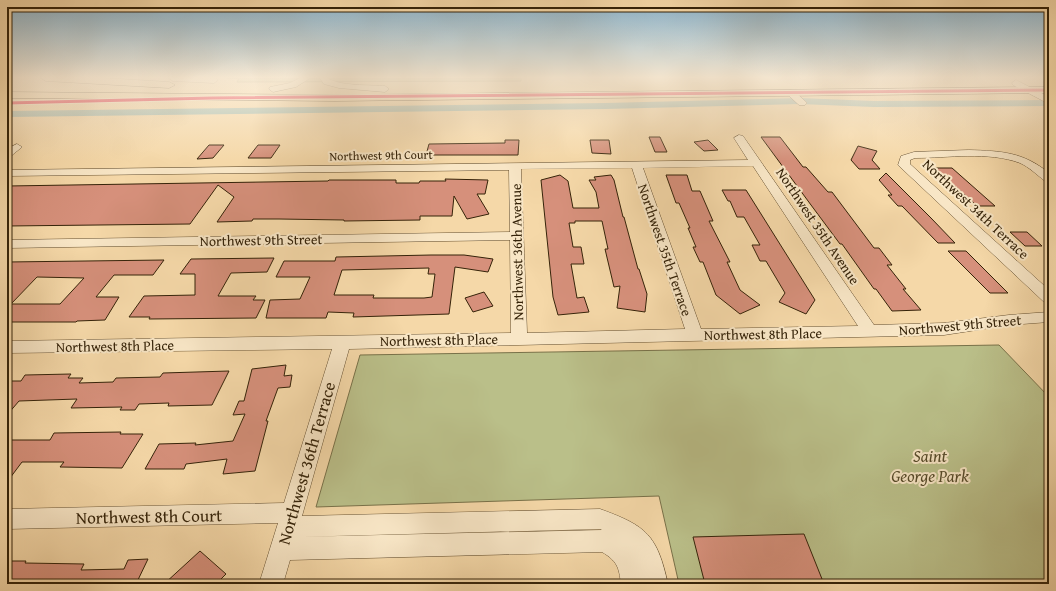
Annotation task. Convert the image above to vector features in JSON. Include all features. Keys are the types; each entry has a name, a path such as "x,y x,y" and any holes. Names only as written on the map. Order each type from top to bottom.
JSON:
{"street":[{"name":"Northwest 35th Avenue","path":"739,138 870,332"},
{"path":"7,154 17,147"},
{"name":"Northwest 34th Terrace","path":"1049,179 1025,162 1009,157 991,154 914,155 905,158 904,165 1049,298"},
{"name":"Northwest 9th Court","path":"7,174 756,163"},
{"name":"Northwest 35th Terrace","path":"636,164 695,335"},
{"name":"Northwest 36th Avenue","path":"515,166 515,236 518,338"},
{"name":"Northwest 9th Street","path":"7,244 515,236"},
{"name":"Northwest 9th Street","path":"870,332 944,329 1009,320 1049,317"},
{"name":"Northwest 8th Place","path":"7,347 342,343 518,338 870,332"},
{"name":"Northwest 36th Terrace","path":"271,584 342,343"},
{"name":"Northwest 8th Court","path":"7,519 600,519 622,527 639,540 650,558 656,584"},
{"path":"281,548 604,541 620,550 629,562 633,584"}],"green space":[{"name":"Saint George Park","path":"999,345 1049,397 1049,584 679,584 659,496 316,507 360,355"}],"building":[{"path":"649,137 660,137 667,152 655,152"},
{"path":"761,137 780,137 803,167 806,167 828,192 832,192 874,248 879,248 892,265 887,265 906,289 903,289 921,310 892,311 876,289 874,289 842,244 840,244"},
{"path":"505,140 519,140 518,155 426,155 429,144 505,143"},
{"path":"590,140 609,140 611,154 592,153"},
{"path":"708,140 718,150 704,151 694,142"},
{"path":"209,145 224,145 213,158 197,159"},
{"path":"258,145 280,145 271,158 248,158"},
{"path":"858,146 877,151 872,160 880,169 859,169 851,160"},
{"path":"935,168 952,168 995,206 977,206"},
{"path":"886,173 955,243 938,243 902,206 898,206 888,195 892,195 879,180"},
{"path":"560,175 568,181 573,208 599,208 596,192 589,180 596,180 594,177 611,175 614,180 638,269 647,294 645,312 617,308 620,286 614,287 605,249 608,249 602,221 575,221 575,223 569,223 573,247 581,247 584,264 571,264 577,298 584,297 589,312 558,315 553,297 541,180"},
{"path":"666,175 687,175 692,191 700,191 713,221 709,221 730,262 727,262 740,290 760,305 740,314 716,295 703,262 700,262 693,247 696,247 688,228 690,228 679,203 676,203"},
{"path":"445,179 488,180 485,194 477,194 489,214 467,219 454,196 452,216 420,216 420,220 344,221 253,219 252,221 217,222 234,197 218,185 190,224 7,226 7,186 329,180 396,180 396,183 419,183 420,181 446,181"},
{"path":"722,190 746,190 815,300 806,314 779,302 785,293 766,261 760,261 752,245 760,245 744,217 737,217 730,201 728,201"},
{"path":"1010,232 1027,232 1042,246 1025,246"},
{"path":"948,251 966,251 1008,293 990,293"},
{"path":"464,255 493,259 488,272 455,267 449,314 353,317 354,313 328,312 326,318 266,318 270,300 300,299 310,277 276,277 284,261 335,261 336,257","holes":["429,268 428,274 435,274 432,297 373,298 374,295 334,295 342,270"]},
{"path":"274,258 267,272 231,273 218,296 256,296 253,300 265,300 256,318 149,319 150,317 129,317 144,296 195,295 195,274 180,274 191,259"},
{"path":"164,260 153,275 114,275 96,297 119,297 105,320 76,322 7,322 7,262","holes":["37,277 84,278 60,304 11,304"]},
{"path":"484,292 493,306 473,312 465,298"},
{"path":"286,365 284,376 292,375 290,387 278,388 266,421 268,421 255,471 223,474 227,459 186,464 184,469 145,469 159,444 196,443 195,445 233,441 245,414 233,415 239,401 244,401 252,369"},
{"path":"229,371 212,405 168,406 169,403 139,404 135,410 120,410 122,407 71,408 77,399 19,401 7,415 7,381 21,381 25,375 71,374 68,378 83,378 79,383 113,382 116,378 160,377 163,373"},
{"path":"121,432 120,434 143,434 122,468 60,467 64,462 22,462 7,482 7,440 50,440 54,433"},
{"path":"804,534 824,584 705,584 693,537"},
{"path":"200,551 226,574 216,584 164,584"},
{"path":"148,559 136,584 7,584 7,561 26,561 25,563 84,564 81,570 124,569 128,560"}],"waterway":[{"path":"7,114 621,106"}]}
